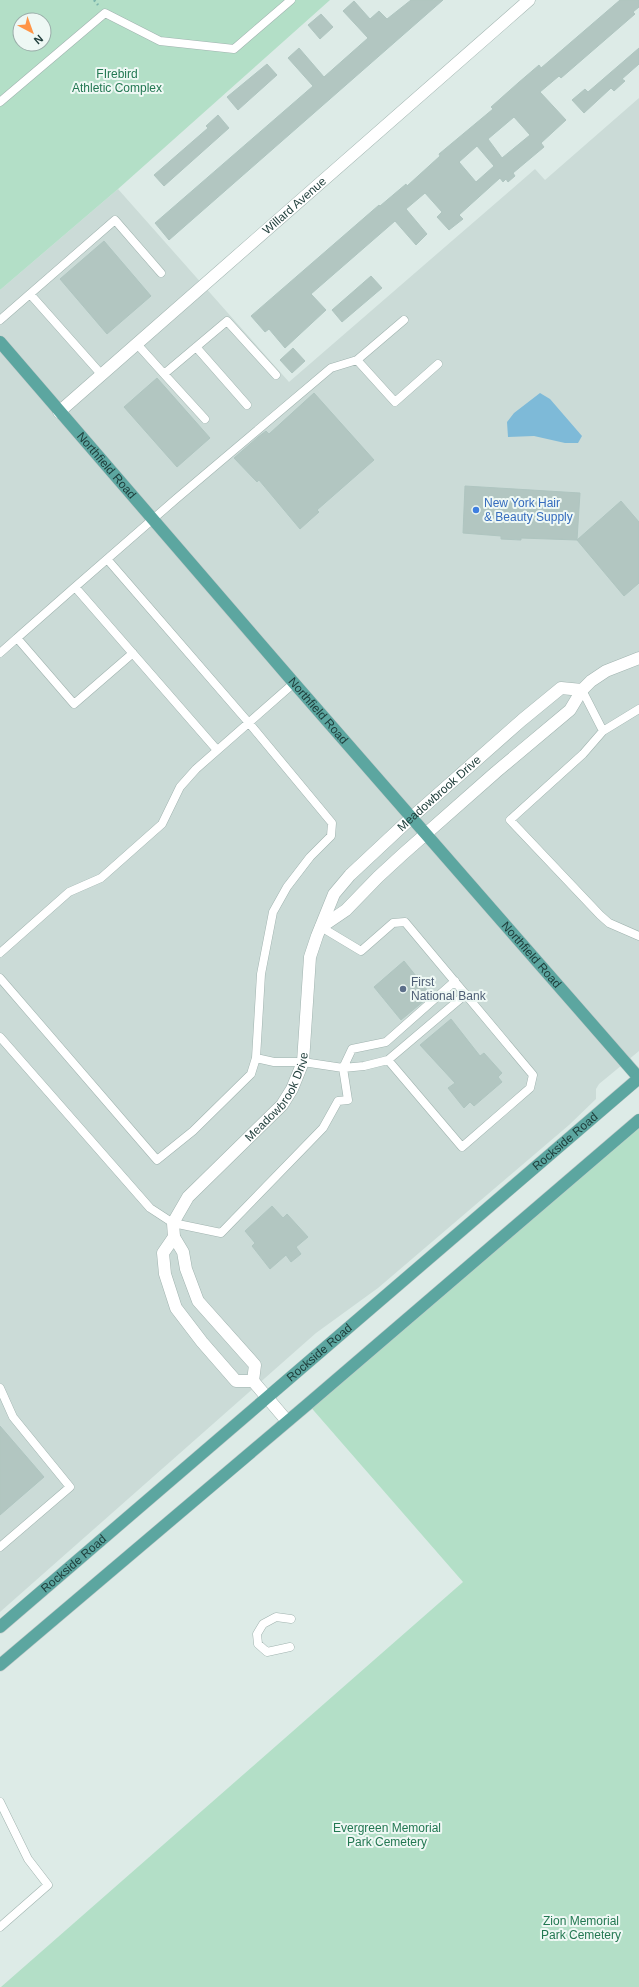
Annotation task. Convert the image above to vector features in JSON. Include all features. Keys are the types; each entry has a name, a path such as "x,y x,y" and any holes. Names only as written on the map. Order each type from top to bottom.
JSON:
{"main road":[{"name":"Northfield Road","path":"0,342 411,818 639,1078"},
{"name":"Rockside Road","path":"0,1627 639,1078"},
{"path":"0,1665 639,1120"}],"street":[{"name":"Willard Avenue","path":"59,412 529,0"},
{"name":"Meadowbrook Drive","path":"321,927 346,910 378,877 426,834 496,772 570,710 582,690 591,681 606,671 639,658"},
{"name":"Meadowbrook Drive","path":"173,1223 188,1197 201,1182 282,1105 292,1089 303,1062 310,957 334,894 350,875 411,818 522,720 561,688 582,690"},
{"path":"173,1223 174,1237 183,1252 186,1269 198,1301 255,1364 253,1381 287,1421"},
{"path":"174,1237 163,1253 165,1274 176,1308 202,1342 236,1381 253,1381"}],"lane":[{"path":"0,102 105,13 160,41 234,49 291,0"},
{"path":"0,320 115,220 161,272"},
{"path":"30,294 101,374"},
{"path":"0,652 153,519 331,368 357,360 404,320"},
{"path":"164,374 227,321 276,375"},
{"path":"137,344 205,419"},
{"path":"196,347 248,405"},
{"path":"357,360 395,402 438,364"},
{"path":"0,978 158,1160 226,1100 251,1074 256,1058 261,974 273,912 287,888 301,869 331,836 332,823 249,723 107,559"},
{"path":"75,587 217,750"},
{"path":"17,638 74,704 133,654"},
{"path":"0,953 69,892 101,878 162,824 180,787 196,769 294,683"},
{"path":"582,690 603,731"},
{"path":"639,709 603,731 583,754 510,820 600,915 610,923 639,936"},
{"path":"321,927 361,951 393,923 405,922 533,1074 530,1088 462,1148 388,1060"},
{"path":"0,1037 150,1208 173,1223 221,1233 323,1128 338,1101 348,1100 343,1068 352,1049 386,1042 455,981"},
{"path":"256,1058 274,1062 303,1062 343,1068 364,1066 388,1060 466,994"},
{"path":"0,1388 13,1417 70,1487 0,1547"},
{"path":"290,1646 267,1652 258,1644 257,1634 263,1624 276,1617 291,1619"},
{"path":"0,1802 28,1859 48,1885 0,1927"}],"shaded area":[{"path":"639,98 639,1051 599,1084 596,1089 596,1099 569,1125 378,1288 316,1333 0,1612 0,290 118,189 289,382 535,169 545,180"}],"green space":[{"name":"FIrebird Athletic Complex","path":"0,0 330,0 118,189 0,290"},
{"name":"Evergreen Memorial Park Cemetery","path":"639,1120 639,1987 1,1987 463,1582 308,1404"}],"water":[{"path":"540,393 550,399 582,436 578,443 565,443 534,436 508,437 507,422 514,413"}],"building":[{"path":"411,0 443,0 169,240 155,223 313,86 288,58 299,48 324,77 368,38 343,11 354,1 370,19 379,11 387,19"},
{"path":"620,0 639,0 639,7 633,12 635,14 561,78 559,76 540,92 566,120 541,143 544,147 513,173 515,176 508,182 506,179 503,182 500,178 459,215 463,219 449,230 437,217 442,212 425,193 406,209 427,234 416,245 395,221 311,294 326,310 285,348 269,329 265,332 251,316 379,205 380,206 406,184 407,186 440,156 439,154 493,109 491,107 539,65 541,68","holes":["514,117 530,135 502,158 488,139","477,146 494,166 476,182 459,162"]},
{"path":"321,14 333,27 320,39 308,25"},
{"path":"639,48 639,64 622,79 625,81 614,91 611,88 584,113 572,100 585,89 588,92"},
{"path":"267,64 277,75 238,110 227,97"},
{"path":"218,115 229,128 164,186 154,175 208,128 206,126"},
{"path":"104,241 151,296 107,334 60,279"},
{"path":"371,276 382,288 342,322 332,310"},
{"path":"293,348 305,361 292,373 280,360"},
{"path":"157,378 210,438 177,467 124,407"},
{"path":"314,393 374,460 317,510 319,512 300,529 259,480 257,482 234,458 266,431 269,434"},
{"path":"465,486 580,493 577,540 521,538 521,540 501,539 501,536 463,533"},
{"path":"621,501 639,522 639,583 624,596 577,540"},
{"path":"404,961 416,976 418,975 426,984 424,986 431,995 401,1020 374,987"},
{"path":"451,1019 480,1056 484,1053 502,1073 498,1077 502,1082 474,1106 470,1102 464,1108 448,1088 455,1083 420,1045"},
{"path":"272,1206 283,1218 287,1214 308,1237 296,1247 301,1254 291,1262 286,1255 270,1269 252,1246 255,1243 245,1231"},
{"path":"0,1426 44,1477 0,1515"}],"place":[{"name":"New York Hair & Beauty Supply","path":"476,510"},
{"name":"First National Bank","path":"403,989"}],"park label":[{"name":"Zion Memorial Park Cemetery","path":"581,1928"}]}
